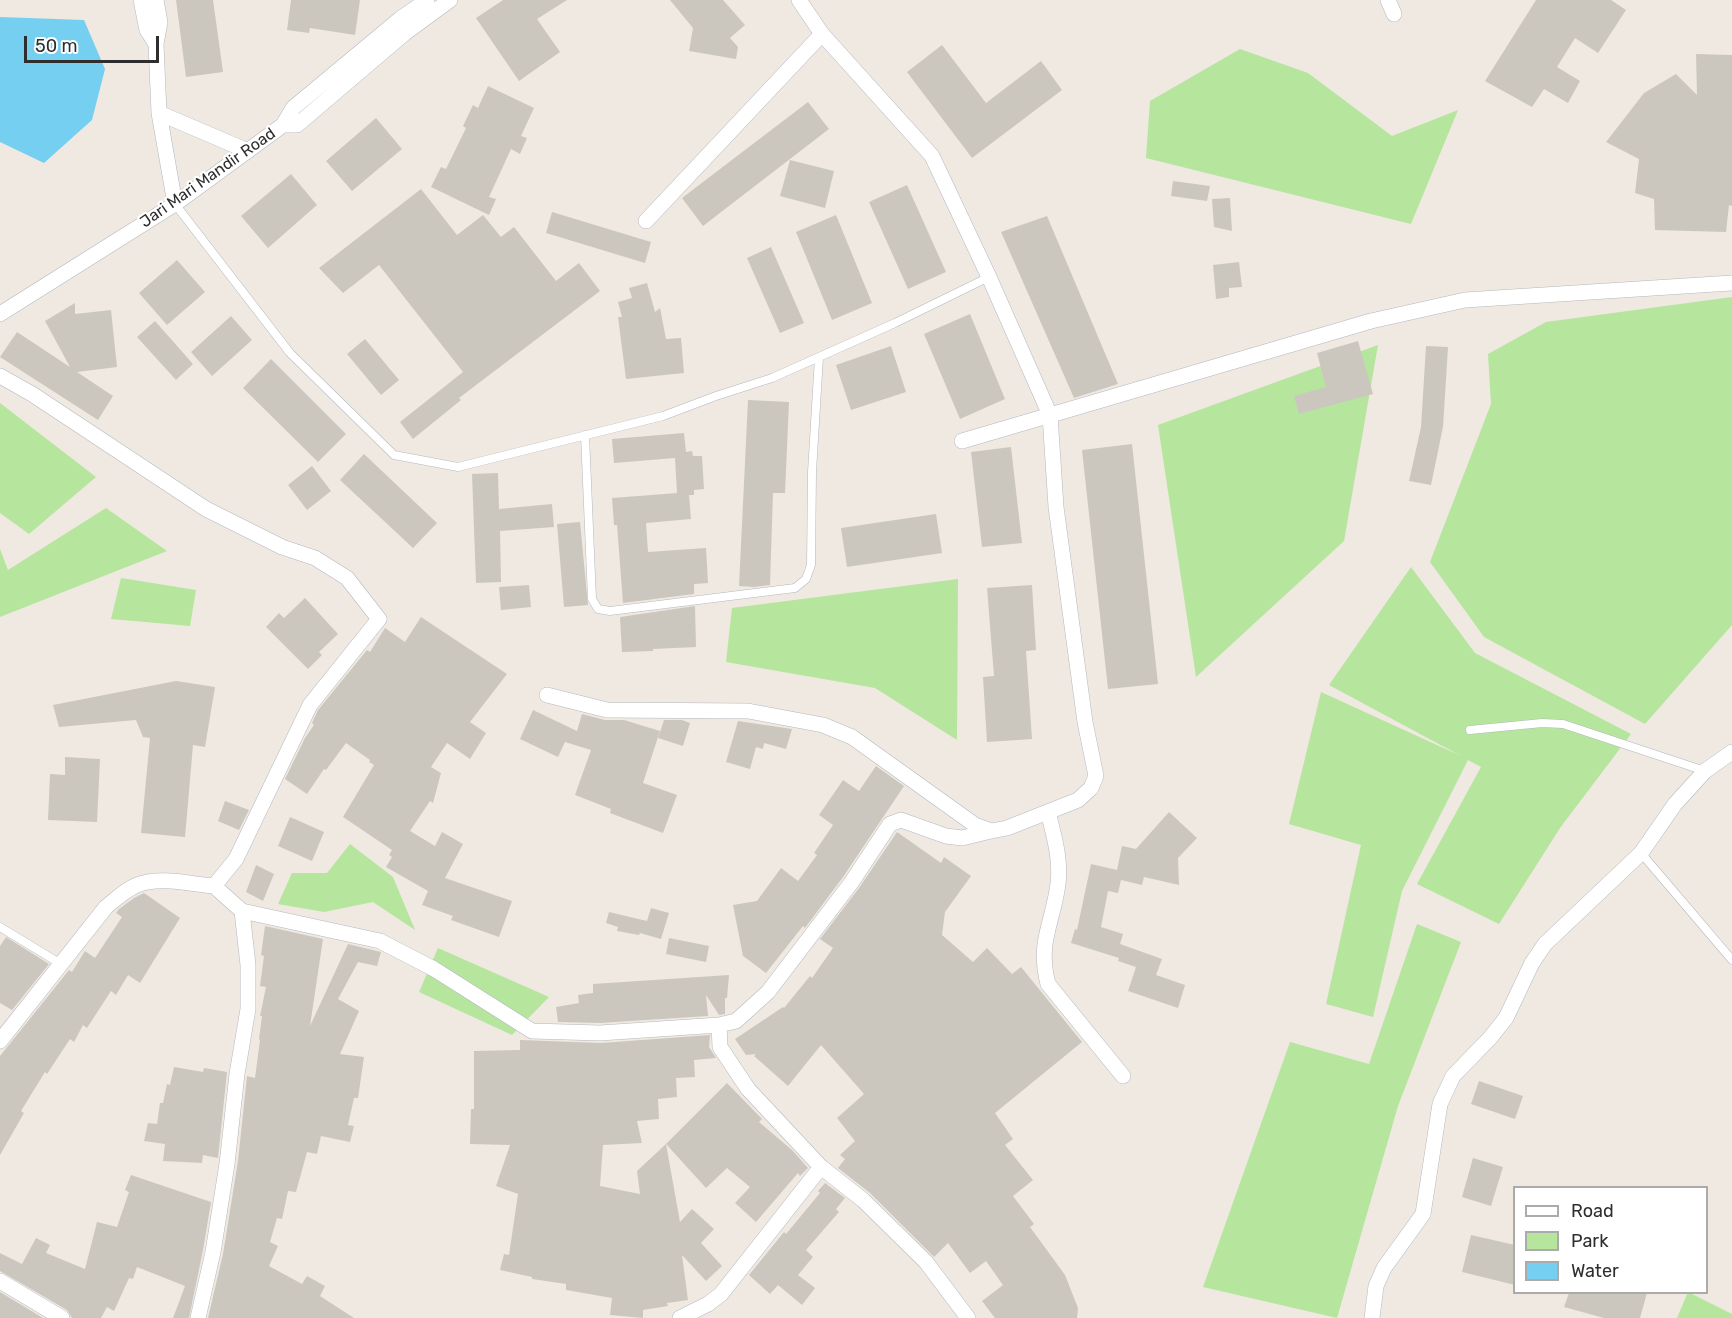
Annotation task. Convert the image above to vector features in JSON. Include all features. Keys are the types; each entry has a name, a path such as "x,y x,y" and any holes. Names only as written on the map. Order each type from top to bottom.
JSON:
{"street":[{"path":"141,0 147,30 156,44"},
{"path":"156,0 160,22 156,44 159,113 175,204"},
{"name":"Jari Mari Mandir Road","path":"0,314 175,204 248,152 283,125 293,108 400,19 427,0"},
{"path":"283,125 297,125 405,33 450,0"},
{"path":"0,1041 106,907 126,891 140,884 158,882 214,885 242,911 380,940 434,969 532,1031 600,1033 719,1025 736,1021 768,992 851,883 890,824 901,820 946,836 962,838 1007,828 1078,800 1091,788 1096,776 1085,722 1056,507 1050,415 932,156 822,34 799,0"},
{"path":"646,221 822,34"},
{"path":"159,113 248,152"},
{"path":"962,441 1371,321 1465,300 1732,283"},
{"path":"0,376 32,394 206,509 282,547 315,558 347,578 379,619 310,705 236,859 214,885"},
{"path":"547,695 607,710 748,711 823,725 852,737 975,825 991,831"},
{"path":"1372,1318 1376,1286 1384,1268 1423,1214 1440,1104 1453,1076 1506,1018 1532,963 1545,944 1641,853 1675,804 1705,771 1732,752"},
{"path":"1048,812 1059,859 1058,885 1044,946 1043,966 1048,984 1123,1076"},
{"path":"198,1318 213,1252 248,1009 248,965 242,911"},
{"path":"719,1025 720,1047 748,1089 821,1167 862,1200 926,1262 968,1318"},
{"path":"681,1318 708,1304 721,1294 821,1167"},
{"path":"0,1281 62,1318"}],"lane":[{"path":"175,204 290,353 394,455 458,467 663,416 772,378 895,323 989,277"},
{"path":"585,435 592,599 598,609 610,611 795,588 806,579 811,565 812,472 819,357"},
{"path":"1470,730 1542,723 1563,724 1705,771"},
{"path":"1641,853 1732,960"},
{"path":"0,927 61,964"}],"green space":[{"path":"1240,49 1308,73 1392,136 1458,110 1411,224 1146,158 1150,101"},
{"path":"1732,297 1732,625 1645,724 1484,637 1430,562 1491,404 1488,354 1546,322"},
{"path":"1378,345 1344,541 1196,677 1158,425"},
{"path":"0,403 96,477 29,534 0,513"},
{"path":"106,508 167,551 0,617 0,549 8,570"},
{"path":"1411,567 1475,653 1631,734 1560,828 1499,924 1417,884 1481,767 1468,760 1402,891 1373,1017 1326,1004 1361,845 1289,824 1321,692 1461,756 1329,685"},
{"path":"121,578 196,590 190,626 111,619"},
{"path":"958,579 957,740 875,688 726,662 732,608"},
{"path":"350,844 393,877 415,930 373,902 324,912 278,904 292,873 327,873"},
{"path":"1417,924 1461,942 1398,1106 1337,1318 1203,1287 1290,1042 1369,1064"},
{"path":"438,948 549,997 512,1035 419,992"},
{"path":"1687,1294 1692,1294 1732,1314 1732,1318 1677,1318"}],"water":[{"path":"0,17 84,20 105,69 92,120 44,163 0,142"}],"building":[{"path":"176,0 213,0 223,72 186,77"},
{"path":"291,0 360,0 355,35 310,28 309,33 287,30"},
{"path":"503,0 567,0 537,19 560,52 519,81 476,18"},
{"path":"670,0 723,0 745,25 730,38 738,47 736,59 689,51 693,28"},
{"path":"1536,0 1611,0 1626,10 1598,53 1575,38 1557,67 1580,81 1568,103 1544,89 1532,107 1485,81"},
{"path":"942,45 986,103 1041,61 1062,90 972,158 907,72"},
{"path":"1696,54 1732,55 1732,206 1729,205 1726,232 1655,230 1654,199 1635,193 1639,159 1606,142 1644,93 1676,74 1697,95"},
{"path":"488,86 534,108 521,136 527,138 520,154 511,149 489,197 496,199 489,215 431,187 441,167 446,169 466,128 463,126 473,105 478,108"},
{"path":"808,102 829,129 703,226 682,198"},
{"path":"376,118 402,149 352,191 326,161"},
{"path":"790,160 834,171 825,208 780,196"},
{"path":"291,174 317,205 268,248 241,216"},
{"path":"1173,181 1210,186 1207,201 1171,196"},
{"path":"907,185 946,272 908,289 869,202"},
{"path":"421,189 457,235 483,215 501,237 514,227 556,281 579,263 600,291 459,398 461,400 413,439 400,422 463,372 379,265 343,293 319,268"},
{"path":"1230,198 1232,231 1214,227 1212,199"},
{"path":"552,212 651,242 645,263 546,233"},
{"path":"836,215 872,303 832,320 796,232"},
{"path":"1047,216 1118,384 1074,398 1001,232"},
{"path":"771,247 804,323 780,333 747,258"},
{"path":"177,260 205,292 167,325 139,293"},
{"path":"1239,262 1242,287 1229,288 1229,297 1216,299 1213,265"},
{"path":"647,283 655,312 660,308 666,339 681,338 684,373 626,379 618,317 622,317 618,302 632,298 629,288"},
{"path":"75,303 75,314 111,310 117,367 77,372 113,396 98,420 0,357 17,332 70,367 45,321"},
{"path":"970,314 1005,399 960,419 924,334"},
{"path":"231,316 252,340 212,376 191,352"},
{"path":"155,321 193,364 176,380 137,337"},
{"path":"365,339 399,380 381,395 347,354"},
{"path":"1358,341 1373,394 1299,414 1294,396 1326,387 1317,353"},
{"path":"891,346 906,392 851,410 836,365"},
{"path":"1426,346 1448,347 1443,427 1431,485 1409,481 1421,427"},
{"path":"271,359 346,434 318,462 243,388"},
{"path":"748,400 789,402 785,493 773,493 770,585 754,587 739,586"},
{"path":"684,433 686,452 692,451 693,456 702,456 704,489 694,490 694,495 689,495 691,519 646,523 648,552 706,548 708,583 694,584 694,594 623,603 617,525 614,525 612,498 677,493 675,458 614,463 612,439"},
{"path":"1132,444 1158,684 1108,689 1082,450"},
{"path":"1011,447 1022,543 982,547 971,452"},
{"path":"364,454 437,523 413,548 340,480"},
{"path":"312,466 331,491 307,510 288,485"},
{"path":"498,473 499,509 552,504 554,527 500,531 501,582 476,583 472,474"},
{"path":"936,514 942,553 847,567 841,528"},
{"path":"580,522 588,605 564,607 557,524"},
{"path":"529,585 531,607 501,610 499,587"},
{"path":"1032,585 1036,650 1026,651 1032,739 987,742 983,677 994,676 987,588"},
{"path":"305,598 338,634 319,652 322,655 308,669 266,627 279,613 284,618"},
{"path":"695,606 696,647 622,652 620,617"},
{"path":"421,617 507,674 470,722 486,733 470,759 447,743 431,767 441,773 433,803 430,801 410,831 435,846 442,832 463,844 445,878 512,901 499,937 451,920 453,916 422,905 428,891 386,867 392,857 389,855 392,850 343,817 374,765 369,762 370,760 346,743 307,794 285,779 314,725 312,723 318,710 367,650 370,652 385,628 405,642"},
{"path":"176,681 215,687 205,747 193,745 185,837 141,833 150,738 143,737 136,720 59,727 53,705"},
{"path":"533,710 577,731 582,714 605,720 624,720 660,731 643,783 677,795 663,833 610,813 611,809 575,795 591,750 565,742 558,757 520,739"},
{"path":"664,720 682,720 690,723 683,746 658,738"},
{"path":"738,721 792,729 786,749 764,743 763,749 756,747 750,769 726,762"},
{"path":"65,757 100,759 97,822 48,820 50,774 65,775"},
{"path":"876,766 904,786 843,877 805,928 803,926 766,973 743,956 733,905 757,901 781,868 798,881 817,855 814,853 833,825 819,815 843,780 859,791"},
{"path":"225,801 249,810 239,830 218,821"},
{"path":"1169,812 1197,838 1178,858 1179,885 1144,877 1142,885 1121,880 1118,893 1108,891 1101,927 1123,934 1120,944 1162,959 1156,975 1185,985 1178,1008 1128,991 1136,967 1118,961 1119,958 1071,943 1075,929 1077,930 1091,864 1117,870 1122,846 1136,849"},
{"path":"290,817 324,832 312,861 278,846"},
{"path":"897,832 941,863 944,857 971,876 945,912 942,935 973,962 987,948 1012,974 1021,967 1082,1042 995,1113 1013,1139 1005,1145 1033,1180 1013,1196 1034,1224 1030,1227 1065,1275 1078,1308 1077,1318 995,1318 982,1301 1003,1285 986,1261 970,1273 948,1243 934,1257 870,1193 838,1168 845,1159 840,1155 855,1141 837,1118 864,1094 821,1045 788,1086 754,1056 756,1054 746,1055 735,1039 784,1008 810,976 812,978 833,948 820,939 859,888"},
{"path":"256,865 274,874 263,901 246,892"},
{"path":"144,893 180,918 140,983 128,975 116,995 111,991 87,1028 83,1025 74,1042 70,1039 47,1074 45,1072 21,1111 24,1113 0,1155 0,1056 69,970 72,972 85,951 95,958 122,917 116,913 119,909"},
{"path":"651,908 669,913 661,939 640,933 639,935 617,931 618,927 606,923 609,912 647,921"},
{"path":"265,926 323,939 310,1026 348,944 381,952 377,966 358,962 338,999 359,1011 340,1054 364,1057 358,1098 354,1098 348,1125 354,1126 350,1142 321,1136 317,1154 307,1152 296,1192 288,1191 282,1219 277,1218 270,1242 278,1246 269,1266 302,1284 307,1276 325,1286 320,1296 354,1318 208,1318 223,1254 238,1161 247,1076 255,1078 262,1016 260,1016 266,987 260,986"},
{"path":"6,937 49,964 12,1010 0,1003 0,946"},
{"path":"669,938 709,946 706,962 666,954"},
{"path":"729,975 725,1014 719,1015 706,995 708,1016 600,1023 558,1022 556,1007 579,1003 578,995 593,993 593,984"},
{"path":"710,1035 709,1047 716,1058 694,1060 695,1077 676,1078 677,1097 658,1099 659,1119 637,1121 642,1143 603,1145 600,1186 640,1194 637,1171 666,1144 680,1222 692,1209 714,1229 701,1243 722,1266 706,1281 682,1255 688,1300 643,1310 643,1318 610,1315 612,1298 566,1290 566,1284 532,1279 532,1277 500,1270 504,1254 509,1255 518,1194 496,1186 510,1145 470,1144 471,1109 474,1109 474,1051 520,1050 520,1040 601,1043"},
{"path":"174,1067 203,1072 204,1068 227,1072 218,1158 203,1155 202,1163 163,1161 165,1144 144,1141 148,1123 157,1124 160,1103 163,1103 167,1084 170,1085"},
{"path":"1479,1081 1523,1096 1515,1119 1471,1104"},
{"path":"727,1083 762,1119 759,1122 792,1150 808,1168 800,1176 798,1173 756,1222 735,1203 750,1187 727,1168 706,1188 666,1144"},
{"path":"1473,1158 1503,1167 1491,1206 1462,1197"},
{"path":"131,1175 211,1202 189,1318 173,1318 185,1286 137,1267 133,1279 129,1278 114,1311 107,1307 101,1318 72,1318 67,1310 0,1271 0,1253 22,1264 36,1238 50,1245 46,1253 85,1269 97,1222 117,1227 129,1192 125,1190"},
{"path":"825,1183 845,1198 836,1209 839,1212 806,1250 813,1257 798,1275 815,1288 802,1305 778,1285 770,1294 749,1275 820,1193 818,1191"},
{"path":"1471,1235 1513,1245 1513,1285 1462,1272"},
{"path":"0,1292 43,1318 0,1318"},
{"path":"1569,1294 1647,1294 1640,1318 1604,1318 1564,1307"}]}
